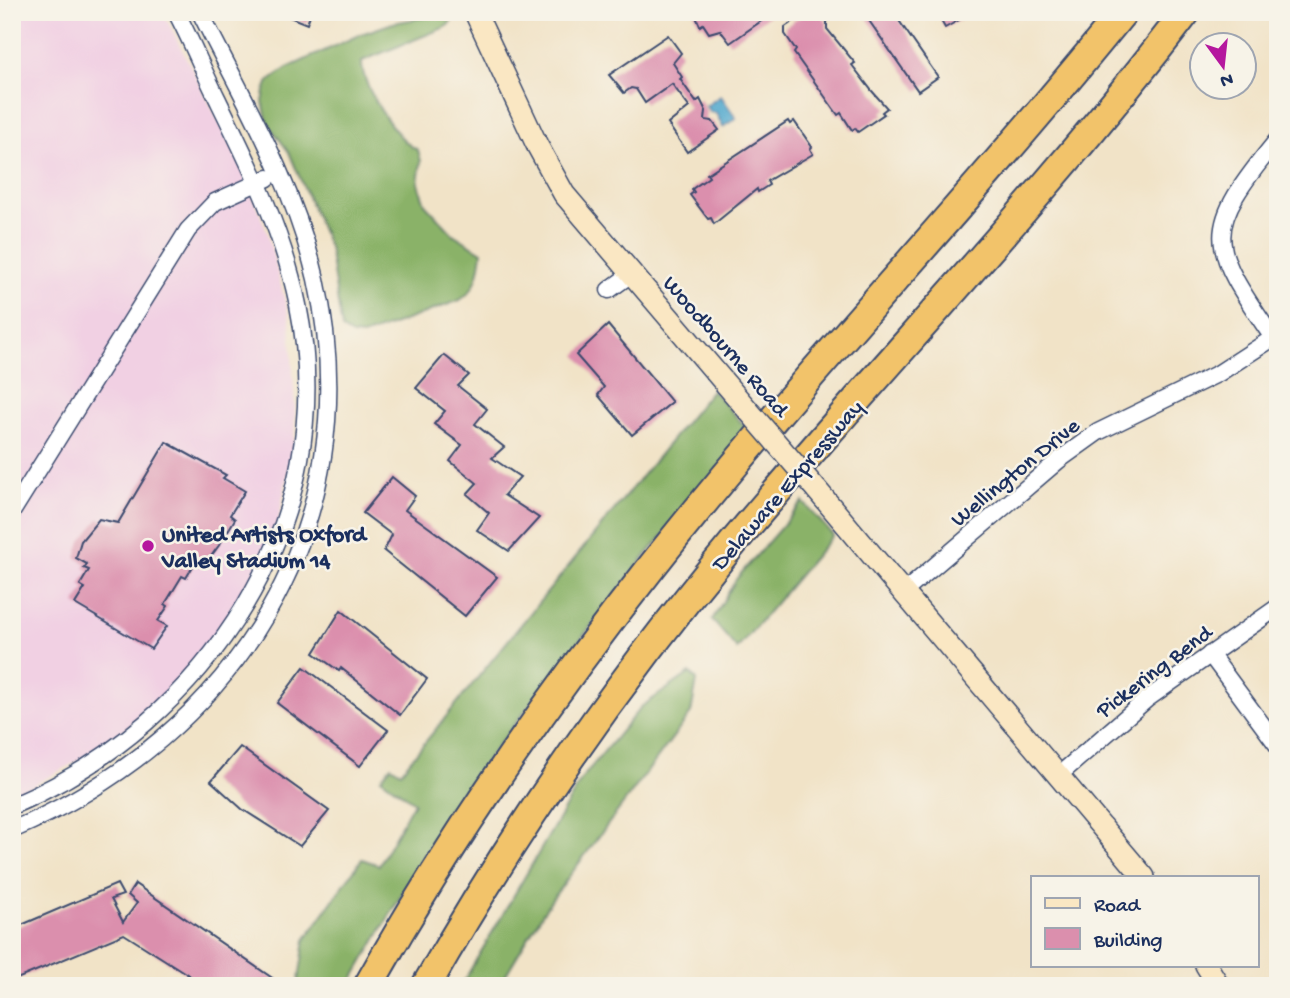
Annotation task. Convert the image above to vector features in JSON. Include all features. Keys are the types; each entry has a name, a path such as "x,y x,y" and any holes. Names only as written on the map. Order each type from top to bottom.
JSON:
{"highway":[{"path":"368,986 478,808 602,631 724,478 1066,83 1123,12"},
{"name":"Delaware Expressway","path":"428,983 533,813 688,599 1105,114 1186,12"}],"main road":[{"name":"Woodbourne Road","path":"475,12 537,145 564,194 1143,876"},
{"path":"1207,967 1219,986"}],"street":[{"path":"12,806 61,782 124,741 185,688 206,663 244,608 282,526 300,449 305,371 299,307 292,276 258,180 176,12"},
{"path":"12,830 90,792 163,741 202,703 256,635 286,577 312,506 323,455 328,378 326,334 315,275 281,175 200,12"},
{"name":"Wellington Drive","path":"904,592 1059,460 1098,432 1219,373 1275,336 1227,266 1222,242 1230,203 1278,139"},
{"path":"12,512 188,230 215,202 258,180 281,175"},
{"path":"610,290 631,274"},
{"name":"Pickering Bend","path":"1059,775 1147,699 1278,607"},
{"path":"1210,654 1278,746"}],"shaded area":[{"path":"12,12 163,12 238,160 267,232 290,320 295,408 294,441 278,523 247,590 207,648 167,694 107,745 12,797"}],"green space":[{"path":"448,13 453,20 446,27 362,61 363,71 381,111 400,136 418,150 421,161 418,183 425,204 453,234 482,252 479,272 470,291 460,300 363,336 352,335 342,329 329,247 289,152 268,124 263,102 265,91 269,81 287,68 361,34 393,23"},
{"path":"712,390 751,433 643,559 456,800 349,986 298,986 305,940 362,859 379,865 414,802 381,778 391,766 401,772"},
{"path":"803,502 833,535 737,649 712,620 737,578"},
{"path":"690,673 697,680 691,713 547,906 499,986 461,986 583,777 641,707"}],"water":[{"path":"721,96 736,118 723,127 716,113 710,112 706,106"}],"building":[{"path":"277,12 311,12 307,24"},
{"path":"694,12 774,12 730,43 720,30 709,33 703,24 700,26"},
{"path":"807,12 820,12 827,22 827,29 855,63 852,65 887,108 882,112 884,114 858,132 855,128 852,130 841,113 838,115 794,53 796,50 785,34 785,27"},
{"path":"863,12 893,12 938,77 918,91"},
{"path":"936,12 973,12 945,28"},
{"path":"668,35 681,53 673,63 682,77 680,79 696,102 700,99 706,111 705,120 712,121 719,130 687,152 668,124 689,107 672,84 645,103 636,89 631,88 624,93 609,75"},
{"path":"788,121 790,124 794,121 812,147 810,149 813,154 767,181 769,185 758,192 757,189 714,224 690,195 694,192 692,189 709,177 707,174"},
{"path":"608,325 672,402 632,435 598,395 604,387 576,355"},
{"path":"444,355 469,375 458,386 487,409 475,424 504,447 492,458 520,477 504,495 539,518 509,551 477,530 489,513 467,494 477,483 450,461 462,445 434,424 445,411 416,388"},
{"name":"United Artists Oxford Valley Stadium 14","path":"166,442 226,475 223,478 245,491 230,515 235,519 220,544 203,567 195,563 186,578 182,576 165,604 168,606 158,621 167,626 151,649 75,604 85,588 80,585 89,570 84,568 87,564 76,558 81,541 99,519 118,523"},
{"path":"392,477 415,496 405,510 497,577 465,616 384,551 392,535 363,513"},
{"path":"341,610 427,679 400,715 341,668 339,671 314,653"},
{"path":"304,667 388,730 360,766 277,703"},
{"path":"240,747 329,811 300,846 242,809 211,781"},
{"path":"117,884 123,895 111,899 123,922 137,903 128,895 135,884 284,986 206,986 124,934 12,981 12,929"}],"place":[{"name":"United Artists Oxford Valley Stadium 14","path":"148,546"}]}
